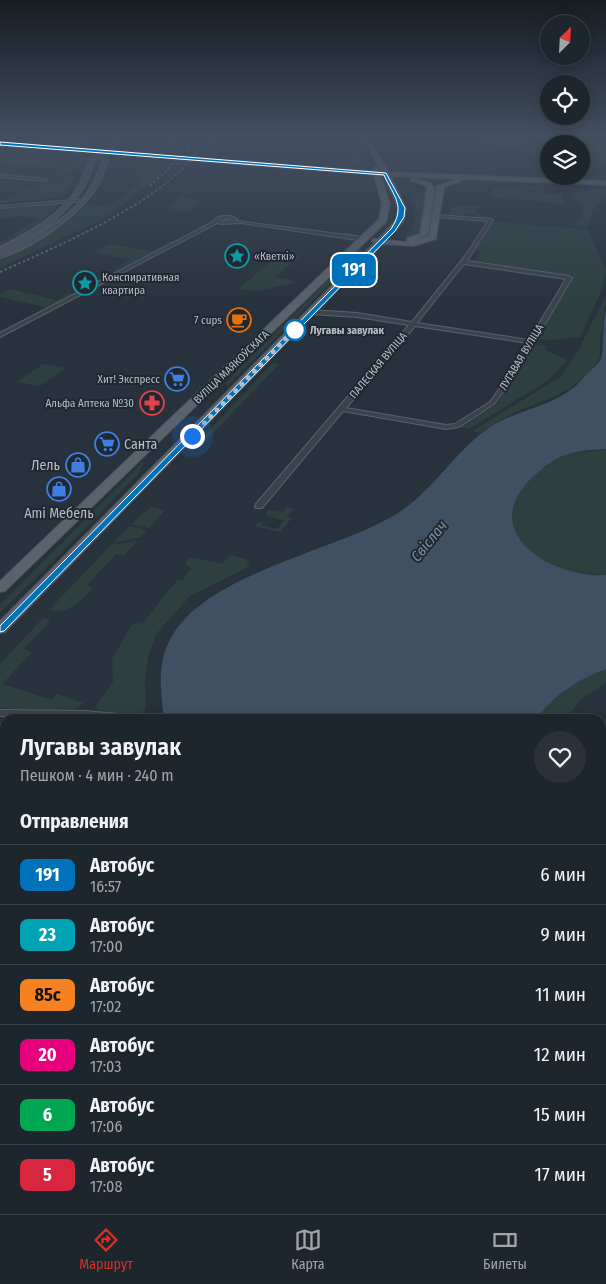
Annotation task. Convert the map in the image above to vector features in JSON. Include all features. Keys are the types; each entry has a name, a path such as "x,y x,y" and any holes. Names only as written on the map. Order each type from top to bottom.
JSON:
{"main road":[{"path":"0,250 35,232 72,201 77,193"},
{"path":"0,256 54,226 85,200 90,193"},
{"name":"ВУЛІЦА МАЯКОЎСКАГА","path":"0,588 364,239 385,216 385,193"},
{"name":"ВУЛІЦА МАЯКОЎСКАГА","path":"0,629 389,234 400,221 402,208 393,193"},
{"path":"389,234 392,238 408,240 424,235 430,193"},
{"path":"364,239 407,244 428,241 433,237 438,216 440,193"},
{"path":"180,417 205,422"}],"street":[{"path":"0,207 85,200"},
{"name":"ПАЛЕСКАЯ ВУЛІЦА","path":"259,506 413,324 463,262 491,220 438,216"},
{"path":"0,336 216,223 234,221 364,239"},
{"name":"ЛУГАВАЯ ВУЛІЦА","path":"342,409 446,426 457,426 492,403 512,375 569,278 463,262"},
{"path":"312,312 413,324 530,342"},
{"path":"0,713 86,714"}],"shaded area":[{"path":"18,193 65,193 62,197 0,203 0,200"},
{"path":"126,193 138,193 107,217 0,268 0,259 61,227 88,204 97,203 94,206 108,207"},
{"path":"183,193 187,193 182,197 200,201 191,211 180,212 168,208"},
{"path":"427,193 419,234 413,238 404,239 415,219 410,196"},
{"path":"493,193 565,194 561,195 564,205 531,200 493,198"},
{"path":"571,193 606,193 606,198 594,208 588,228 574,226 577,219 583,217 583,210 575,195 570,195"},
{"path":"57,206 34,228 0,246 0,243 38,218 19,216 0,219 0,209"},
{"path":"451,206 478,206 478,210 475,211 476,213 486,217 477,218 477,215 466,214 465,216 449,215"},
{"path":"493,222 588,229 606,271 600,294 580,337 538,339 571,279 477,263 474,262 475,259 471,259 477,258 480,252 476,250"},
{"path":"168,241 175,241 118,270 114,269 130,260 93,252 110,244 152,251"},
{"path":"359,249 363,249 350,264 228,385 225,385 234,374"},
{"path":"301,255 275,277 296,281 294,283 257,291 238,289 272,261 268,260 271,258"},
{"path":"11,289 56,300 69,293 72,294 45,307 0,297 0,294"},
{"path":"606,295 600,356 590,371 569,389 519,411 480,433 473,431 560,377 577,353"},
{"path":"532,344 546,346 545,350 567,360 544,383 469,429 461,427 496,405"},
{"path":"273,363 278,365 200,447 193,447"},
{"path":"43,364 65,368 40,386 17,382"},
{"path":"606,450 606,575 569,572 532,556 531,552 516,539 508,522 516,491 520,490 538,470 548,466 548,461 561,454"},
{"path":"144,461 139,473 0,612 0,605"},
{"path":"151,507 165,510 149,528 131,524"},
{"path":"287,507 294,509 287,516 292,518 280,532 254,526 263,522 261,525 277,529 284,520 268,516 266,513 268,510 283,512"},
{"path":"129,526 147,530 140,537 113,543"},
{"path":"137,541 124,556 116,554 86,586 93,588 74,606 56,611 49,610 111,545"},
{"path":"230,555 246,559 250,566 190,596 156,634 148,657 145,683 146,709 139,714 97,711 96,706 113,682 112,659 131,626 135,623 142,624 178,579 182,580 192,568 185,565 188,559 195,558 222,564"},
{"path":"44,617 50,621 24,649 32,652 2,684 52,700 57,694 83,703 75,709 66,712 0,708 0,664"},
{"path":"606,669 606,683 580,700 570,714 540,714 559,695 586,678"}],"water":[{"name":"Свіслач","path":"606,310 606,449 572,453 548,464 536,474 519,494 512,513 515,531 526,546 542,559 562,568 584,574 606,575 606,669 567,689 540,714 163,714 161,681 162,662 168,644 184,620 207,600 236,583 268,568 366,529 407,507 431,485 465,448 490,427 510,417 550,402 577,385 601,359"}],"railway":[{"path":"0,272 103,223 153,193"}],"bus line":[{"name":"191","path":"0,629 393,230 400,221 402,208 395,193"}],"place":[{"name":"«Кветкі»","path":"237,256"},
{"name":"Конспиративная квартира","path":"85,283"},
{"name":"7 cups","path":"239,320"},
{"name":"Лугавы завулак","path":"295,330"},
{"name":"Хит! Экспресс","path":"177,379"},
{"name":"Альфа Аптека №30","path":"152,403"},
{"name":"Санта","path":"107,444"},
{"name":"Лель","path":"78,465"},
{"name":"Ami Мебель","path":"59,489"}],"route":[{"path":"192,436 300,324 295,330"}]}
